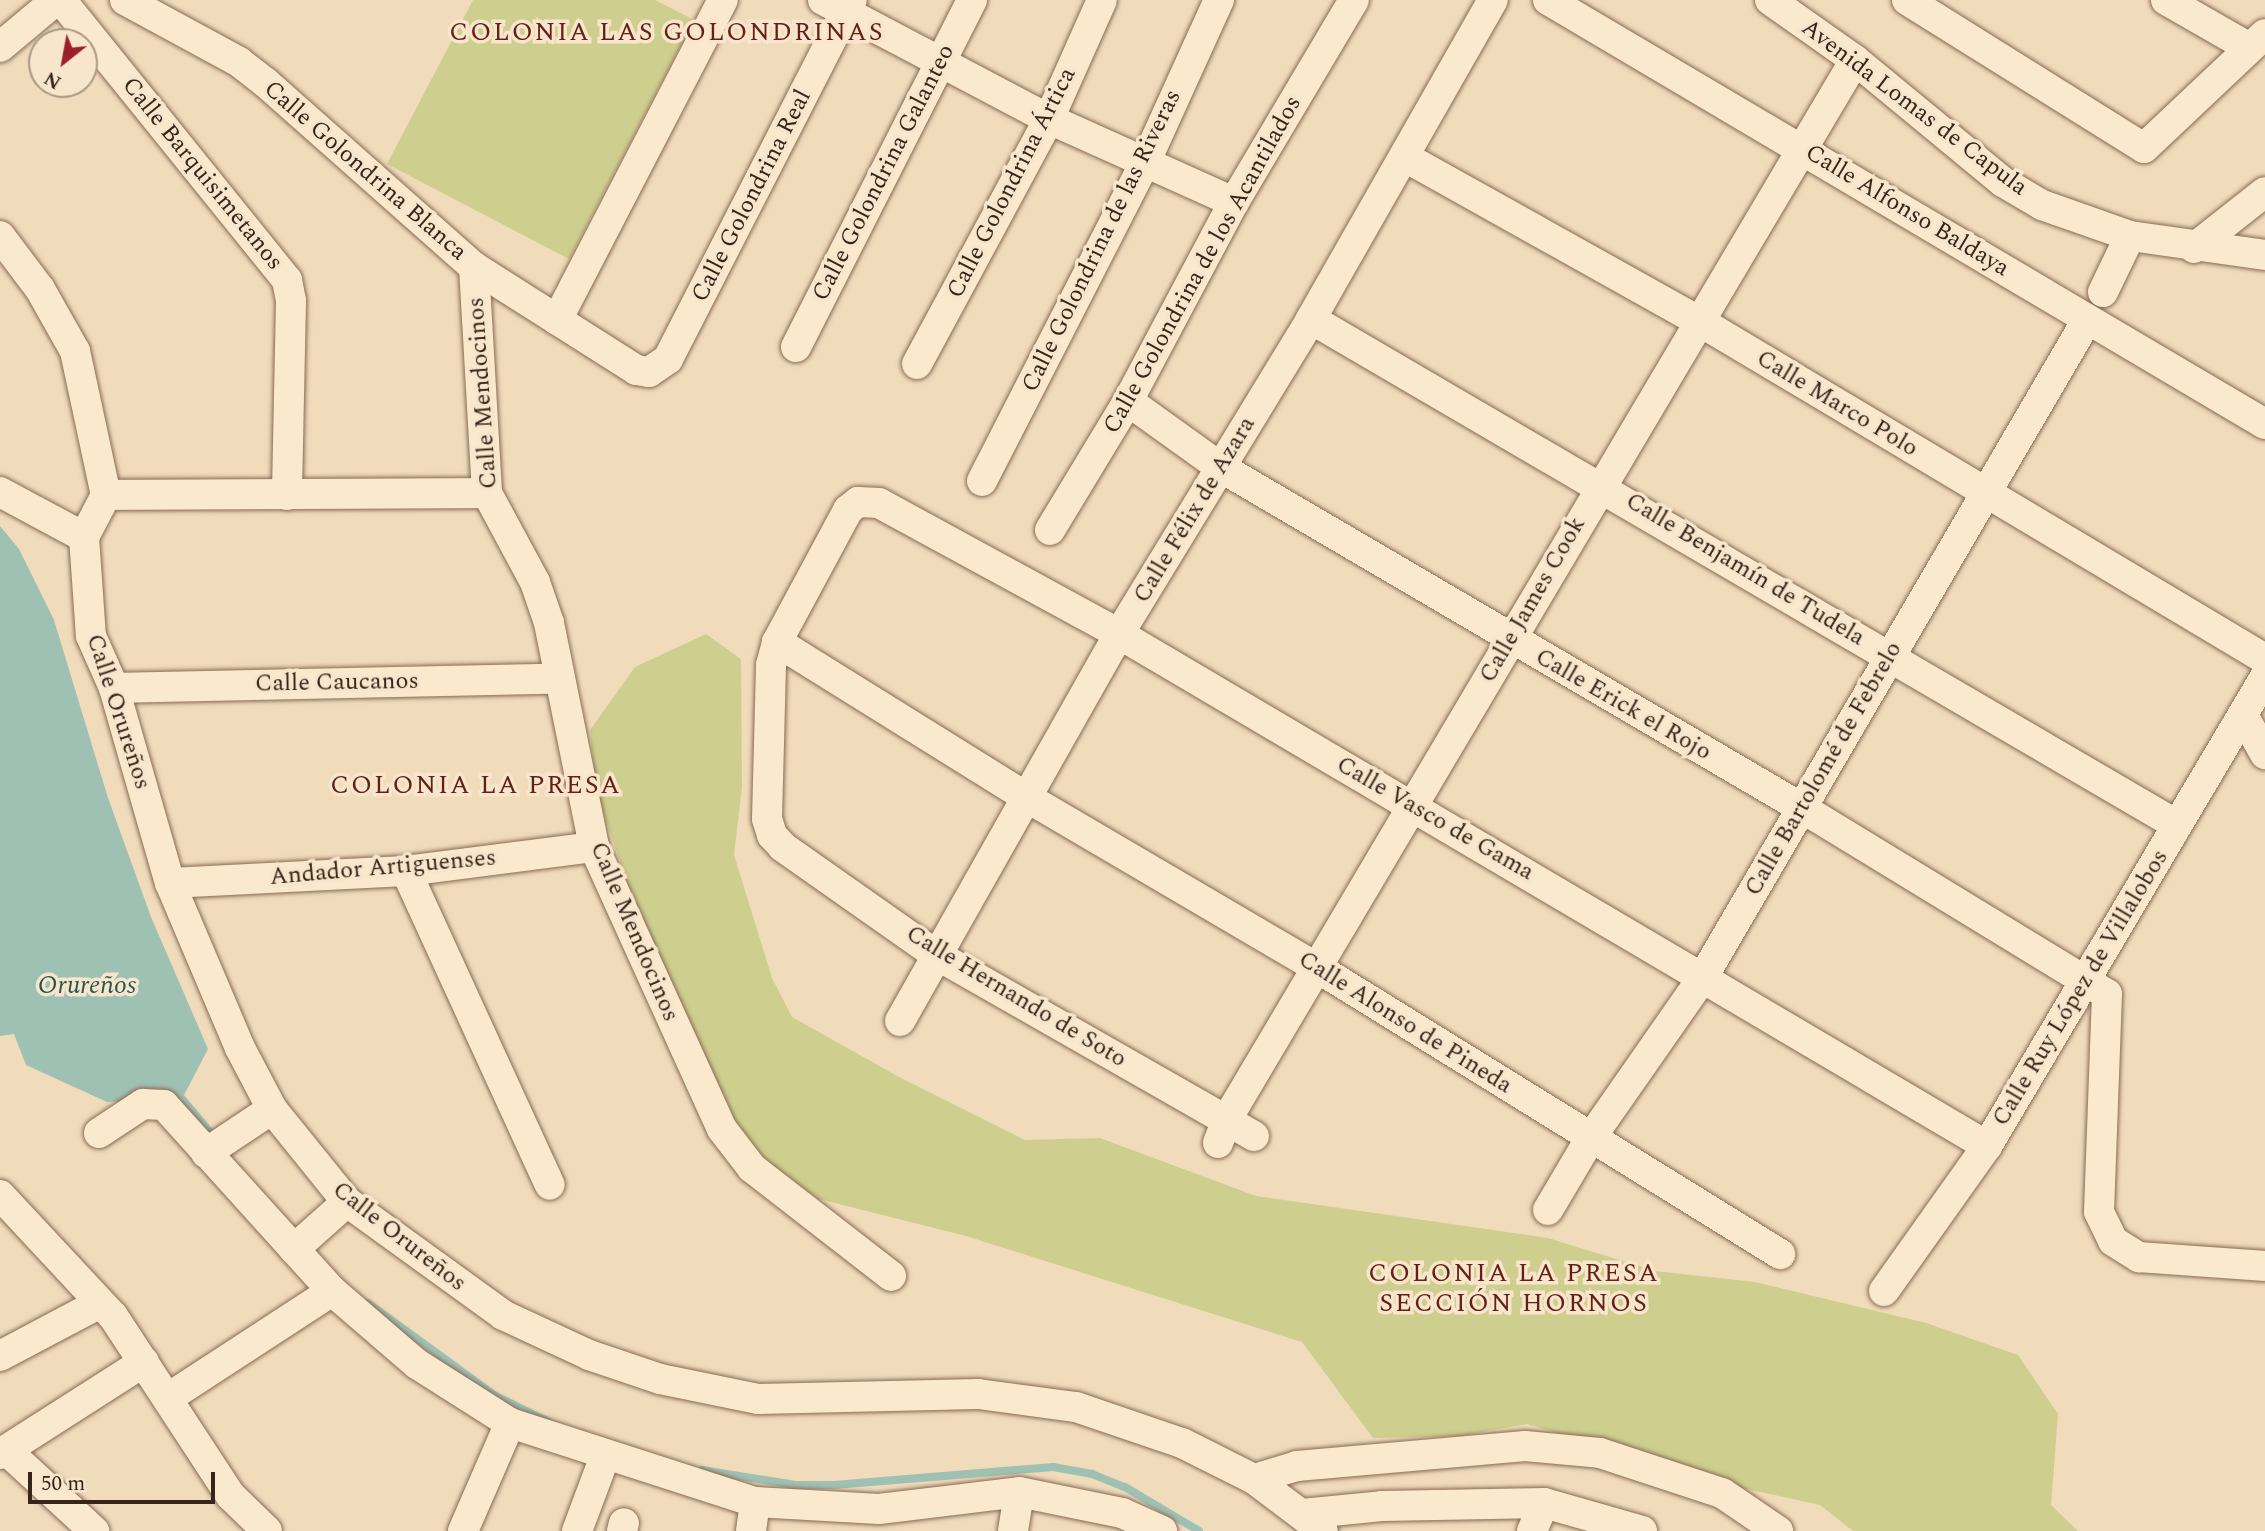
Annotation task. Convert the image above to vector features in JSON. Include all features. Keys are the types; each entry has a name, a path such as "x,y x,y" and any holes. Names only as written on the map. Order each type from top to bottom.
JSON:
{"street":[{"path":"0,47 59,0"},
{"name":"Calle Barquisimetanos","path":"59,0 287,280 291,301 287,495"},
{"name":"Calle Golondrina Blanca","path":"125,0 239,62 474,267 636,370"},
{"path":"557,320 723,0"},
{"name":"Calle Golondrina Galanteo","path":"796,347 972,0"},
{"name":"Calle Golondrina Ártica","path":"917,364 1049,119 1102,0"},
{"name":"Calle Golondrina de las Riveras","path":"982,481 1145,163 1219,0"},
{"name":"Calle Golondrina de los Acantilados","path":"1050,530 1128,401 1234,202 1354,0"},
{"name":"Calle Félix de Azara","path":"900,1021 935,954 1119,634 1311,319 1493,0"},
{"name":"Calle Alfonso Baldaya","path":"1548,0 2265,424"},
{"name":"Avenida Lomas de Capula","path":"1770,0 1855,60 2003,183 2070,218 2130,236 2194,248 2265,255"},
{"path":"1913,1 2144,148 2256,40 2166,0"},
{"path":"840,4 941,62 1049,119 1234,202"},
{"name":"Calle Golondrina Real","path":"636,370 649,372 668,359 840,4"},
{"name":"Calle James Cook","path":"1222,1131 1601,484 1855,60"},
{"name":"Calle Marco Polo","path":"1405,158 1699,321 2265,659"},
{"path":"2194,248 2265,192"},
{"path":"0,236 47,299 75,351 106,495 84,537 0,492"},
{"path":"2103,292 2130,236"},
{"name":"Calle Mendocinos","path":"474,267 487,494 535,582 549,624 594,847 722,1129 752,1168 891,1276"},
{"name":"Calle Benjamín de Tudela","path":"1311,319 1601,484 2177,825"},
{"name":"Calle Bartolomé de Febrelo","path":"1548,1210 1590,1139 1703,977 2087,320"},
{"name":"Calle Erick el Rojo","path":"1128,401 1220,467 1802,808 2107,994 2099,1212 2113,1241 2139,1258 2265,1266"},
{"path":"106,495 487,494"},
{"name":"Calle Vasco de Gama","path":"777,642 848,510 858,502 879,503 1119,634 1987,1146"},
{"name":"Calle Orureños","path":"84,537 91,636 114,688 170,883 240,1048 271,1110 346,1203 503,1315 589,1355 660,1379 758,1399 978,1394 1076,1407 1182,1443 1254,1479 1313,1522"},
{"name":"Calle Alonso de Pineda","path":"777,642 1026,797 1317,967 1590,1139 1780,1254"},
{"name":"Calle Hernando de Soto","path":"777,642 767,687 767,819 772,835 783,847 935,954 1222,1131 1254,1136"},
{"name":"Calle Ruy López de Villalobos","path":"1884,1291 1987,1146 2265,677"},
{"name":"Calle Caucanos","path":"114,688 559,678"},
{"path":"2243,715 2265,754"},
{"name":"Andador Artiguenses","path":"170,883 406,871 594,847"},
{"path":"406,871 550,1185"},
{"path":"99,1133 143,1104 164,1105 332,1291 417,1364 510,1423 755,1502 877,1520 1019,1492 1120,1522 1162,1531"},
{"path":"207,1152 271,1110"},
{"path":"0,1195 100,1303 144,1362 231,1496 267,1531"},
{"path":"295,1249 346,1203"},
{"path":"168,1398 332,1291"},
{"path":"0,1356 100,1303"},
{"path":"94,1531 3,1452 144,1362"},
{"path":"463,1531 510,1423"},
{"path":"1254,1479 1297,1466 1525,1446 1600,1453 1723,1493 1778,1531"},
{"path":"577,1531 606,1456"},
{"path":"1013,1531 1019,1492"},
{"path":"751,1531 755,1502"},
{"path":"1313,1522 1382,1506 1544,1503 1642,1531"},
{"path":"1532,1531 1544,1503"}],"green space":[{"path":"473,0 655,0 694,20 569,259 387,164"},
{"path":"706,634 741,659 742,787 734,855 772,978 792,1017 901,1078 1025,1140 1100,1138 1256,1196 1548,1238 1655,1271 1755,1282 1926,1323 2018,1355 2058,1414 2051,1505 2078,1531 1853,1531 1820,1505 1738,1487 1527,1424 1458,1436 1373,1438 1302,1342 966,1236 819,1199 748,1153 633,899 597,794 590,730 635,667"}],"water":[{"name":"Orureños","path":"0,526 19,549 54,620 108,798 151,917 208,1049 182,1099 107,1102 26,1065 14,1034 0,1036"}],"waterway":[{"path":"177,1093 216,1139"},
{"path":"368,1303 494,1395 549,1422"},
{"path":"702,1470 796,1485 834,1485 1053,1467 1092,1474 1125,1487 1199,1531"}],"district":[{"name":"COLONIA LAS GOLONDRINAS","path":"667,33"},
{"name":"COLONIA LA PRESA","path":"476,786"},
{"name":"COLONIA LA PRESA SECCIÓN HORNOS","path":"1514,1289"}]}
